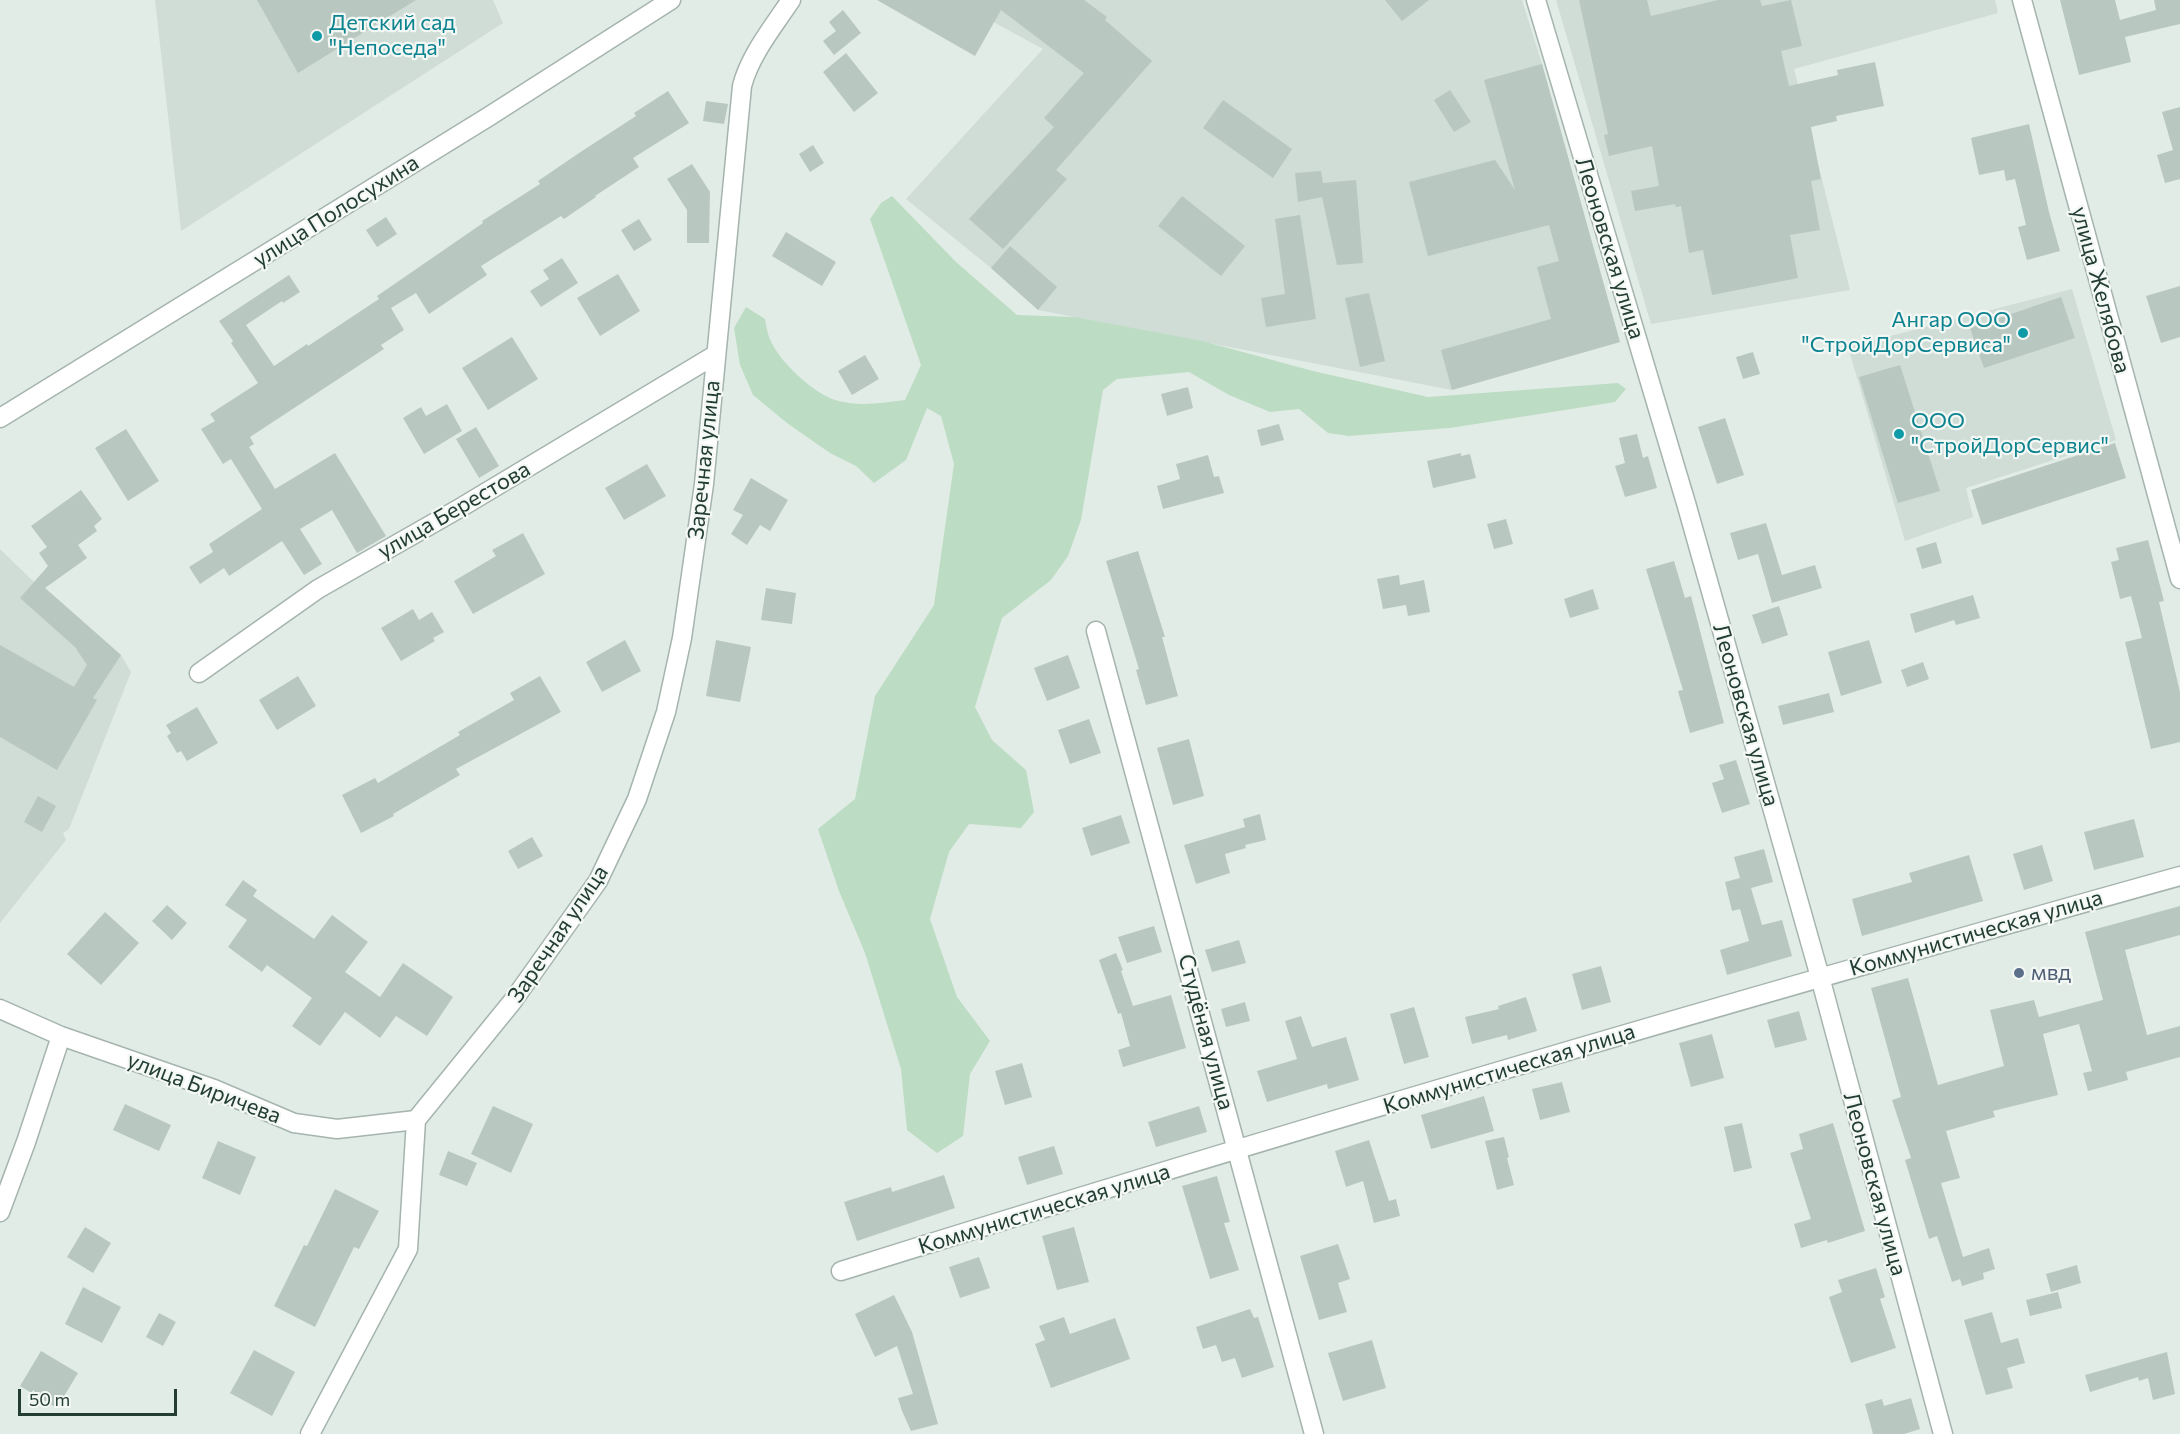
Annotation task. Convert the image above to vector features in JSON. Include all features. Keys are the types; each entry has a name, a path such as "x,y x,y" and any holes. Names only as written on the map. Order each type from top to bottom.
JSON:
{"street":[{"name":"улица Полосухина","path":"0,418 488,117 671,0"},
{"path":"715,355 742,86 754,57 790,0"},
{"name":"Леоновская улица","path":"1536,0 1686,503 1820,977 1943,1434"},
{"name":"улица Желябова","path":"2022,0 2180,579"},
{"name":"улица Берестова","path":"199,673 318,589 460,508 715,355"},
{"name":"Заречная улица","path":"416,1120 512,1002 598,881 637,799 666,712 682,638 704,484 715,355"},
{"name":"Студёная улица","path":"1096,631 1314,1434"},
{"name":"Коммунистическая улица","path":"841,1271 1238,1149 1820,977 2180,876"},
{"name":"улица Биричева","path":"0,1009 61,1036 214,1089 294,1123 338,1129 416,1120"},
{"path":"0,1212 61,1036"},
{"path":"310,1434 408,1249 416,1120"}],"shaded area":[{"path":"155,0 493,0 503,23 181,231"},
{"path":"953,0 1522,0 1620,342 1452,390 1038,310 991,268 906,199 1043,49"},
{"path":"1556,0 1995,0 1998,13 1794,69 1850,290 1651,324"},
{"path":"2072,289 2116,440 1966,488 1973,517 1905,541 1848,347"},
{"path":"0,549 34,582 36,580 121,655 131,672 69,829 63,833 66,840 0,923"}],"green space":[{"path":"892,196 956,262 1017,315 1075,317 1202,341 1313,371 1428,397 1618,383 1626,389 1615,402 1450,428 1349,436 1328,433 1299,409 1270,412 1229,395 1189,372 1117,379 1103,390 1081,520 1068,556 1051,580 1002,618 975,707 992,740 1026,770 1034,812 1021,828 969,824 949,852 930,919 957,997 990,1041 970,1074 963,1136 937,1153 907,1130 901,1069 865,953 839,891 818,829 855,799 875,696 934,605 954,464 941,416 927,408 906,460 874,483 856,466 830,453 787,423 753,395 740,365 734,328 746,307 765,319 768,335 780,356 806,383 835,400 861,404 905,400 921,365 870,219 881,203"}],"building":[{"name":"Детский сад \"Непоседа\"","path":"257,0 416,0 298,73"},
{"path":"877,0 1084,0 1107,17 1105,20 1152,61 1056,170 1067,179 1003,249 969,219 1054,127 1044,118 1084,73 1001,10 975,56"},
{"path":"1385,0 1429,0 1402,21"},
{"path":"1579,0 1647,0 1651,16 1718,0 1760,0 1762,6 1791,0 1802,46 1781,51 1789,86 1838,75 1837,70 1875,62 1884,106 1836,116 1837,121 1811,127 1821,179 1811,181 1820,230 1790,235 1798,278 1712,295 1703,250 1689,253 1681,206 1676,207 1675,204 1635,211 1631,191 1659,186 1652,146 1609,156 1604,135 1608,134"},
{"path":"2060,0 2115,0 2120,20 2156,10 2154,0 2180,0 2180,24 2125,37 2131,62 2079,75"},
{"path":"843,10 861,33 834,55 823,41 836,31 829,22"},
{"path":"846,53 878,93 854,112 823,72"},
{"path":"1542,64 1620,342 1452,390 1441,350 1551,319 1537,267 1559,261 1549,225 1428,256 1409,182 1495,160 1515,190 1484,80"},
{"path":"1450,90 1471,122 1454,132 1434,100"},
{"path":"668,91 689,123 633,158 639,167 564,219 561,216 481,266 487,275 429,314 416,293 391,308 404,330 381,345 384,349 250,437 254,444 249,447 275,489 335,453 386,536 357,553 332,510 300,529 322,564 304,575 282,541 229,576 224,568 200,584 189,567 213,552 209,544 262,509 231,459 223,464 201,429 215,421 210,414 258,383 219,321 289,275 300,292 246,325 274,366 379,299 377,296 483,223 482,221 540,184 538,181 636,116 634,113"},
{"path":"1223,100 1292,149 1273,178 1203,128"},
{"path":"706,101 728,104 724,124 703,121"},
{"path":"2180,107 2180,179 2165,183 2157,155 2173,150 2162,112"},
{"path":"2029,124 2060,251 2027,260 2018,227 2026,225 2015,179 2006,181 2004,170 1979,175 1971,138"},
{"path":"813,145 824,163 810,172 799,154"},
{"path":"692,164 710,192 709,243 687,243 687,210 667,179"},
{"path":"1321,171 1323,183 1356,180 1363,263 1337,265 1322,197 1298,202 1295,173"},
{"path":"1182,196 1245,246 1221,276 1158,226"},
{"path":"1300,215 1316,319 1266,327 1261,298 1285,294 1275,219"},
{"path":"386,217 397,234 377,247 366,230"},
{"path":"639,219 652,240 634,251 621,230"},
{"path":"786,232 836,262 822,286 772,256"},
{"path":"1010,246 1057,287 1038,310 991,268"},
{"path":"562,258 578,283 541,307 530,291 549,279 543,270"},
{"path":"618,274 640,311 600,336 577,298"},
{"path":"2180,286 2180,337 2161,343 2146,296"},
{"path":"1369,293 1385,361 1360,367 1345,298"},
{"name":"Ангар ООО \"СтройДорСервиса\"","path":"2061,297 2075,338 1984,368 1970,328"},
{"path":"512,337 538,379 488,410 462,368"},
{"path":"1753,352 1760,374 1743,379 1736,357"},
{"path":"865,355 879,379 852,395 838,371"},
{"name":"ООО \"СтройДорСервис\"","path":"1900,365 1940,491 1898,503 1859,377"},
{"path":"1188,387 1193,408 1167,416 1161,394"},
{"path":"447,404 462,431 424,454 403,418 421,407 426,416"},
{"path":"1725,418 1744,475 1717,484 1698,427"},
{"path":"1279,424 1284,440 1261,446 1257,430"},
{"path":"476,427 499,466 479,478 456,439"},
{"path":"126,429 159,481 128,501 95,448"},
{"path":"1637,434 1643,458 1648,456 1657,488 1625,497 1615,466 1625,463 1619,438"},
{"path":"2115,443 2126,478 1982,525 1971,490"},
{"path":"1461,453 1461,456 1470,454 1476,478 1433,488 1427,461"},
{"path":"1208,455 1214,477 1219,476 1224,493 1163,509 1157,486 1180,479 1176,464"},
{"path":"647,464 666,496 624,520 605,488"},
{"path":"751,478 788,500 770,531 760,525 747,545 731,534 743,515 733,510"},
{"path":"81,490 102,519 94,526 97,531 78,545 87,558 45,588 121,655 93,698 97,700 57,770 0,737 0,645 74,687 87,665 75,647 20,598 48,566 39,553 47,547 31,526"},
{"path":"1506,519 1513,544 1494,549 1487,524"},
{"path":"1766,523 1782,575 1815,565 1822,588 1772,603 1758,554 1738,560 1730,533"},
{"path":"523,533 545,574 473,614 454,581 496,556 492,550"},
{"path":"2148,540 2164,601 2159,602 2180,692 2180,742 2151,749 2125,642 2142,638 2131,596 2120,599 2111,562 2119,560 2116,548"},
{"path":"1936,542 1942,563 1922,569 1916,548"},
{"path":"1138,551 1165,637 1162,637 1178,696 1146,705 1136,670 1139,669 1106,561"},
{"path":"1674,561 1685,598 1691,596 1724,723 1690,733 1678,691 1683,690 1646,569"},
{"path":"1399,575 1400,585 1424,580 1430,612 1408,616 1406,605 1383,609 1377,579"},
{"path":"766,588 796,593 792,624 761,620"},
{"path":"1593,589 1599,609 1570,618 1564,599"},
{"path":"1973,595 1980,618 1956,625 1954,620 1915,633 1910,614"},
{"path":"1779,606 1788,635 1762,644 1752,615"},
{"path":"413,609 419,620 432,612 444,632 433,638 435,641 401,661 381,628"},
{"path":"625,640 641,671 602,692 586,662"},
{"path":"716,640 751,647 740,702 706,696"},
{"path":"1869,640 1882,683 1841,696 1828,652"},
{"path":"1068,655 1080,688 1047,701 1034,668"},
{"path":"1923,662 1929,679 1907,687 1901,670"},
{"path":"298,676 316,706 277,730 259,700"},
{"path":"540,676 561,712 456,769 460,775 393,814 394,816 361,833 342,795 375,778 378,783 460,735 458,732 514,700 510,693"},
{"path":"1829,693 1834,712 1783,725 1778,706"},
{"path":"197,707 218,743 187,761 181,751 177,753 167,736 171,733 166,725"},
{"path":"1089,719 1101,753 1070,764 1058,730"},
{"path":"1189,739 1204,796 1173,805 1157,748"},
{"path":"1736,760 1750,804 1722,813 1712,783 1724,779 1719,765"},
{"path":"38,796 56,806 42,832 24,822"},
{"path":"1260,814 1266,840 1245,845 1246,848 1225,854 1230,873 1196,884 1184,845 1245,827 1243,819"},
{"path":"1121,815 1130,843 1091,856 1082,828"},
{"path":"2134,819 2144,857 2094,870 2084,832"},
{"path":"532,837 543,856 518,869 508,851"},
{"path":"2042,845 2053,881 2024,890 2013,854"},
{"path":"1764,849 1773,882 1751,888 1762,925 1782,920 1792,956 1727,975 1720,950 1749,941 1740,909 1732,911 1725,882 1740,878 1734,857"},
{"path":"1969,855 1983,901 1862,936 1852,899 1912,882 1909,873"},
{"path":"243,880 257,890 253,896 314,939 332,915 368,942 345,972 380,997 403,963 453,997 427,1036 396,1016 380,1038 345,1012 320,1046 292,1026 312,998 267,965 262,972 228,947 247,920 225,905"},
{"path":"167,905 187,923 172,940 152,921"},
{"path":"2180,906 2180,935 2125,950 2147,1035 2180,1026 2180,1057 2126,1072 2128,1080 2088,1091 2083,1073 2092,1071 2079,1024 2043,1034 2058,1095 1993,1111 1995,1117 1946,1131 1960,1178 1941,1183 1963,1257 1989,1248 1995,1269 1983,1273 1984,1279 1962,1286 1960,1279 1952,1282 1937,1236 1929,1239 1905,1160 1911,1158 1892,1100 1901,1097 1871,988 1908,978 1938,1085 2004,1066 1990,1010 2034,1000 2039,1017 2103,1000 2085,932"},
{"path":"105,912 139,943 101,985 67,954"},
{"path":"1154,926 1162,952 1127,963 1118,937"},
{"path":"1239,940 1246,963 1212,972 1205,950"},
{"path":"1116,953 1133,1006 1171,995 1186,1048 1123,1067 1118,1050 1130,1046 1121,1013 1118,1014 1099,960"},
{"path":"1601,966 1611,1002 1582,1010 1572,974"},
{"path":"1526,997 1537,1031 1508,1040 1507,1035 1472,1044 1465,1017 1499,1009 1498,1006"},
{"path":"1245,1002 1250,1021 1226,1027 1221,1009"},
{"path":"1414,1007 1429,1057 1404,1064 1390,1014"},
{"path":"1799,1011 1807,1040 1775,1048 1767,1020"},
{"path":"1301,1016 1312,1047 1346,1037 1359,1080 1328,1089 1327,1084 1267,1102 1257,1071 1297,1059 1285,1021"},
{"path":"1712,1034 1724,1078 1691,1087 1679,1043"},
{"path":"1022,1063 1032,1097 1005,1105 995,1071"},
{"path":"1562,1082 1570,1112 1540,1120 1532,1089"},
{"path":"1484,1096 1494,1131 1431,1149 1421,1115"},
{"path":"125,1104 171,1125 159,1151 113,1130"},
{"path":"493,1106 533,1124 511,1173 471,1154"},
{"path":"1199,1106 1207,1132 1156,1147 1148,1122"},
{"path":"1742,1123 1752,1168 1734,1172 1724,1127"},
{"path":"1833,1123 1865,1231 1828,1243 1827,1240 1801,1248 1794,1224 1811,1219 1790,1153 1803,1149 1799,1134"},
{"path":"1504,1137 1514,1185 1497,1190 1485,1141"},
{"path":"1369,1140 1389,1201 1396,1199 1400,1216 1374,1223 1363,1181 1346,1187 1335,1151"},
{"path":"218,1141 256,1157 240,1195 202,1178"},
{"path":"1054,1146 1063,1174 1027,1185 1018,1157"},
{"path":"448,1151 477,1163 467,1186 439,1175"},
{"path":"944,1175 955,1208 857,1241 844,1202 891,1187 892,1192"},
{"path":"1217,1176 1230,1222 1224,1223 1239,1270 1210,1279 1182,1186"},
{"path":"335,1189 379,1211 359,1249 354,1247 315,1327 274,1306"},
{"path":"85,1227 111,1243 93,1273 67,1257"},
{"path":"1074,1227 1089,1282 1057,1290 1042,1236"},
{"path":"1338,1244 1350,1279 1338,1283 1347,1312 1319,1320 1300,1256"},
{"path":"979,1257 990,1288 960,1298 949,1267"},
{"path":"2077,1265 2081,1283 2051,1292 2046,1274"},
{"path":"1876,1268 1885,1297 1880,1299 1896,1348 1851,1363 1829,1297 1842,1292 1838,1280"},
{"path":"83,1287 121,1307 102,1343 65,1324"},
{"path":"2058,1292 2062,1308 2030,1316 2026,1300"},
{"path":"894,1295 912,1332 938,1424 911,1431 898,1398 913,1394 897,1346 875,1357 855,1314"},
{"path":"1250,1309 1254,1318 1258,1317 1274,1367 1242,1378 1235,1358 1222,1362 1216,1345 1203,1349 1196,1327"},
{"path":"1992,1312 2001,1343 2018,1338 2025,1363 2007,1368 2013,1388 1986,1395 1964,1320"},
{"path":"159,1313 176,1322 163,1346 146,1337"},
{"path":"1064,1317 1070,1334 1115,1318 1130,1359 1051,1388 1035,1344 1045,1340 1039,1326"},
{"path":"1372,1340 1386,1388 1343,1401 1328,1353"},
{"path":"254,1350 295,1372 272,1416 230,1393"},
{"path":"41,1351 78,1373 57,1408 20,1386"},
{"path":"2167,1352 2175,1394 2153,1400 2148,1378 2139,1381 2138,1377 2090,1392 2085,1375"},
{"path":"1911,1398 1920,1429 1904,1434 1873,1434 1865,1404 1882,1399 1884,1406"}],"place":[{"name":"Детский сад \"Непоседа\"","path":"317,36"},
{"name":"Ангар ООО \"СтройДорСервиса\"","path":"2023,333"},
{"name":"ООО \"СтройДорСервис\"","path":"1899,434"},
{"name":"мвд","path":"2019,973"}]}
